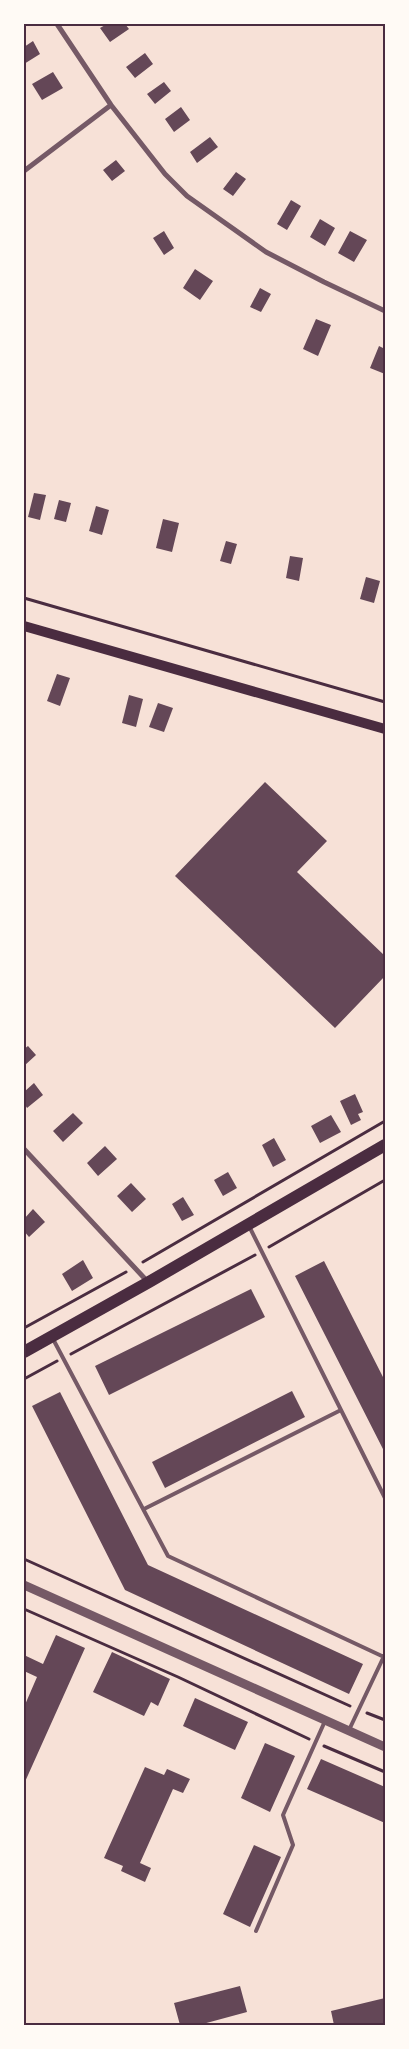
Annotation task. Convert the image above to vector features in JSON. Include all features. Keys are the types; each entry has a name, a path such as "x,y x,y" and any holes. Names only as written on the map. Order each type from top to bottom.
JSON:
{"main road":[{"path":"24,626 385,729"},
{"path":"24,1352 385,1145"}],"street":[{"path":"57,24 111,105 165,174 187,196 266,252 385,311"},
{"path":"24,171 111,105"},
{"path":"24,1149 149,1282"},
{"path":"24,1585 385,1747"}],"lane":[{"path":"248,1224 385,1498"},
{"path":"52,1337 168,1556 384,1655 349,1730"},
{"path":"144,1509 341,1410"},
{"path":"256,1931 293,1845 283,1815 325,1720"}],"path":[{"path":"24,598 385,702"},
{"path":"24,1328 135,1267 385,1121"},
{"path":"24,1379 262,1251 385,1180"},
{"path":"24,1559 385,1720"},
{"path":"24,1609 385,1772"}],"building":[{"path":"107,24 125,24 129,29 110,42 100,28"},
{"path":"33,41 40,54 24,64 24,47"},
{"path":"145,53 153,64 135,78 126,67"},
{"path":"53,72 63,88 42,100 32,84"},
{"path":"164,82 171,91 155,104 147,94"},
{"path":"181,107 190,120 174,132 165,119"},
{"path":"210,137 218,147 197,163 190,152"},
{"path":"116,160 125,171 112,181 103,170"},
{"path":"236,172 246,179 233,196 223,189"},
{"path":"291,200 301,206 287,230 277,224"},
{"path":"320,219 335,228 325,246 310,237"},
{"path":"164,231 174,248 164,255 153,238"},
{"path":"350,231 367,240 354,262 338,253"},
{"path":"195,269 213,281 200,300 183,288"},
{"path":"260,288 271,294 261,312 250,307"},
{"path":"316,319 331,325 318,356 303,349"},
{"path":"379,346 385,349 385,374 370,368"},
{"path":"34,493 46,495 40,520 28,517"},
{"path":"59,500 71,503 66,522 54,519"},
{"path":"96,506 109,510 102,535 89,531"},
{"path":"163,519 179,523 172,552 156,548"},
{"path":"226,541 237,544 231,564 220,561"},
{"path":"290,556 303,558 299,581 286,578"},
{"path":"366,577 380,581 374,603 360,599"},
{"path":"57,674 70,678 60,706 47,701"},
{"path":"129,695 143,699 136,727 122,723"},
{"path":"158,703 173,708 164,732 149,727"},
{"path":"265,782 327,841 297,872 385,956 385,976 335,1028 175,876"},
{"path":"28,1046 36,1055 24,1066 24,1049"},
{"path":"34,1083 43,1095 27,1108 24,1103 24,1092"},
{"path":"355,1094 363,1112 358,1114 361,1120 351,1125 340,1101"},
{"path":"73,1113 83,1123 63,1142 53,1131"},
{"path":"331,1115 341,1132 320,1143 311,1126"},
{"path":"274,1138 286,1160 273,1167 262,1145"},
{"path":"105,1146 117,1159 98,1176 87,1163"},
{"path":"228,1172 237,1188 223,1196 214,1180"},
{"path":"131,1183 146,1199 132,1212 117,1196"},
{"path":"183,1197 194,1215 182,1221 172,1204"},
{"path":"33,1209 45,1222 29,1237 24,1231 24,1219"},
{"path":"83,1260 93,1278 72,1291 62,1274"},
{"path":"324,1261 385,1381 385,1453 295,1276"},
{"path":"251,1289 265,1317 109,1395 95,1366"},
{"path":"292,1391 305,1417 165,1488 152,1462"},
{"path":"60,1392 148,1565 363,1664 349,1694 125,1590 32,1406"},
{"path":"56,1635 85,1648 24,1784 24,1707 37,1677 24,1671 24,1655 43,1664"},
{"path":"112,1652 170,1679 158,1706 151,1702 144,1716 93,1692"},
{"path":"195,1698 248,1722 235,1750 183,1726"},
{"path":"265,1743 295,1756 270,1812 241,1798"},
{"path":"321,1759 385,1787 385,1823 307,1789"},
{"path":"145,1767 164,1775 167,1769 190,1779 183,1793 173,1789 140,1863 151,1868 145,1882 121,1871 123,1866 104,1858"},
{"path":"254,1845 281,1857 250,1927 223,1914"},
{"path":"240,1986 247,2012 199,2025 180,2025 174,2003"},
{"path":"385,1998 385,2025 334,2025 331,2011"}]}
